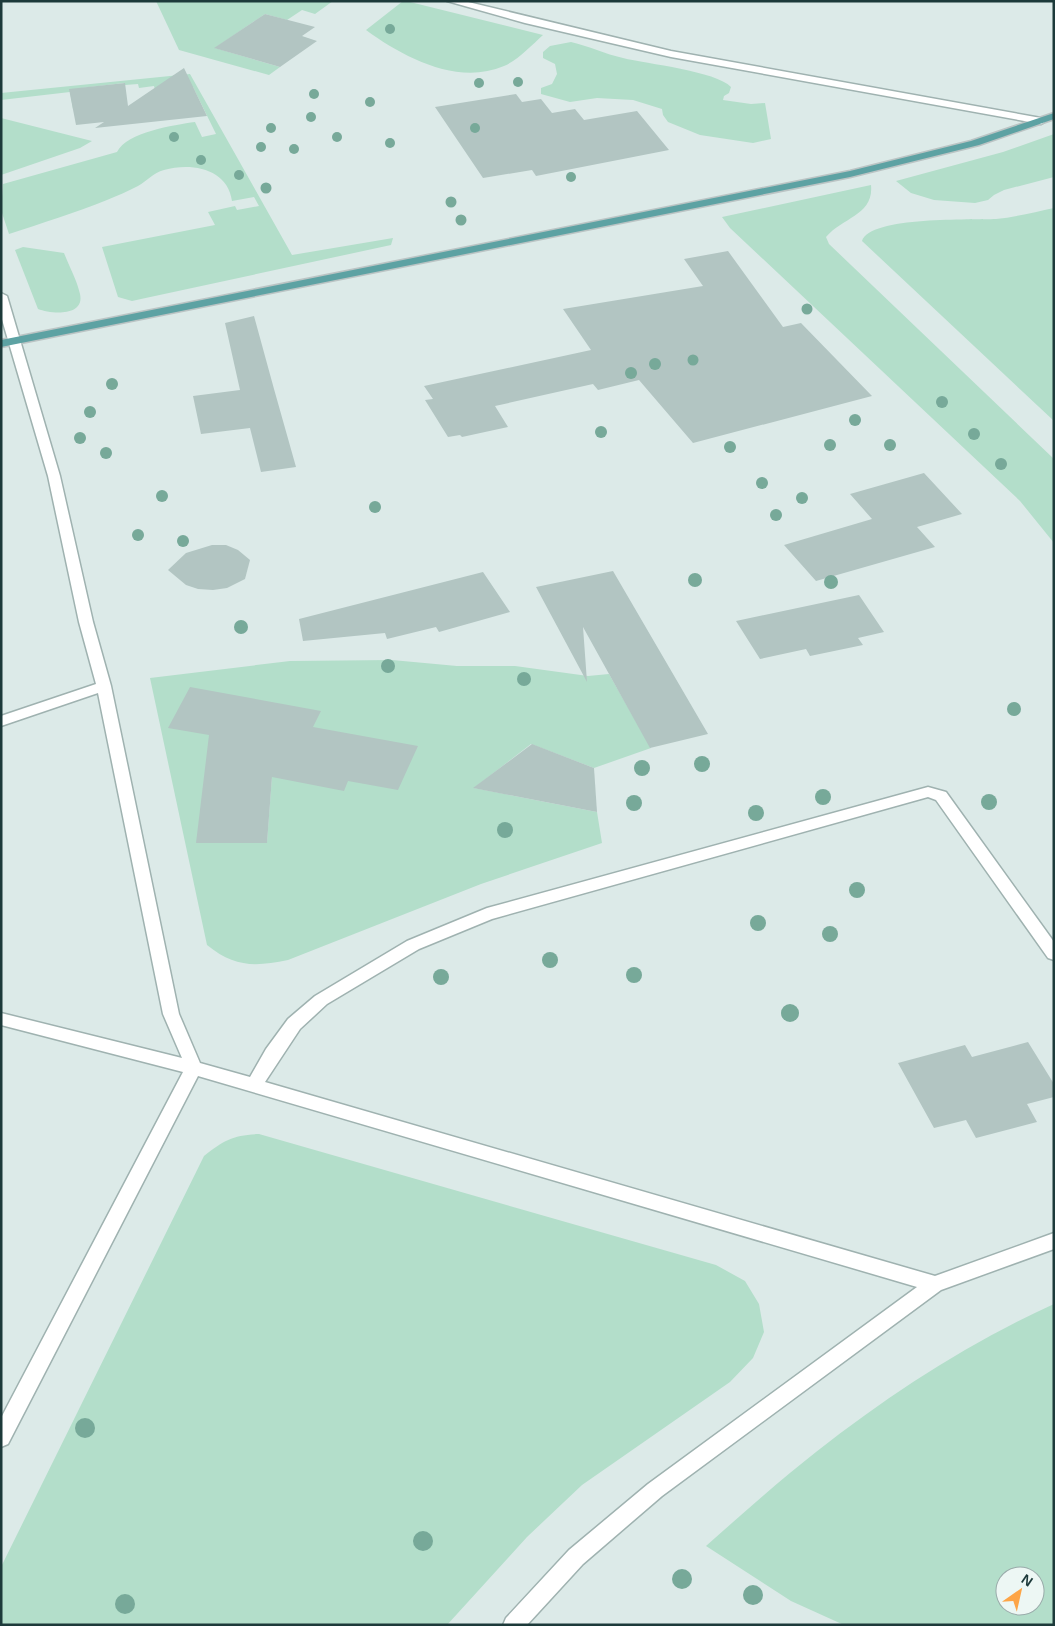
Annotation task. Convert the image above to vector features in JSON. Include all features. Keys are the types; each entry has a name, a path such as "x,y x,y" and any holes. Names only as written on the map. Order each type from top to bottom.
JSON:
{"main road":[{"path":"8,342 492,244 804,184 975,143 1054,116"}],"street":[{"path":"452,1 531,22 695,59 1041,121"},
{"path":"1,296 8,342 54,476 86,622 104,686 171,1014 194,1068"},
{"path":"1,720 104,686"},
{"path":"254,1085 272,1054 300,1018 321,1000 413,945 487,914 928,792 941,796 1054,954"},
{"path":"1,1019 254,1085 935,1284"},
{"path":"1,1438 194,1068"},
{"path":"513,1625 576,1558 655,1490 935,1284 1054,1241"}],"green space":[{"path":"156,1 333,1 315,14 302,10 287,20 265,14 215,48 280,67 269,75 179,50"},
{"path":"403,1 543,35 520,56 504,66 468,73 449,71 414,59 366,30"},
{"path":"571,42 616,56 697,72 723,81 731,87 723,100 751,104 765,103 771,139 753,143 700,135 668,122 663,115 662,109 633,100 597,98 570,102 541,94 541,88 552,84 557,74 555,64 543,58 543,52 550,46"},
{"path":"190,74 292,255 393,238 391,245 132,301 118,297 102,247 215,225 208,212 235,206 237,210 259,206 254,197 232,201 229,190 216,175 207,170 186,167 160,171 138,186 111,198 71,214 9,234 1,210 3,184 117,152 130,139 164,128 195,122 202,137 216,134 193,87 158,103 154,86 139,88 138,84 125,85 124,83 82,88 73,109 70,92 1,100 1,93"},
{"path":"1,118 92,141 80,148 1,175"},
{"path":"1054,134 1054,177 1004,190 988,200 975,203 934,200 911,193 896,181 1003,152"},
{"path":"871,185 871,195 868,203 856,215 833,230 826,237 829,244 1054,459 1054,543 1020,501 730,228 722,217"},
{"path":"1054,208 1054,421 862,241 869,233 883,227 902,223 996,219"},
{"path":"23,247 64,253 80,294 80,301 77,307 58,313 38,309 15,250"},
{"path":"392,660 457,666 515,666 588,676 609,674 651,748 594,768 531,744 474,788 597,812 602,843 481,884 288,960 265,964 236,961 226,958 207,945 150,678 290,661","holes":["273,763 267,842 196,843"]},
{"path":"259,1134 716,1265 745,1281 759,1304 764,1332 753,1358 730,1382 582,1485 527,1537 447,1625 1,1625 1,1567 204,1156 229,1139"},
{"path":"1054,1304 1054,1625 844,1625 791,1601 706,1546 802,1463 872,1410 930,1371 991,1335"}],"building":[{"path":"265,14 315,27 302,36 317,41 280,67 214,48"},
{"path":"184,68 207,116 95,128 104,122 76,125 69,89 125,83 128,106"},
{"path":"516,94 522,102 541,99 552,113 575,109 584,120 637,111 669,150 536,176 532,170 483,178 435,107"},
{"path":"728,251 783,327 801,323 872,396 693,443 639,380 598,390 593,384 495,406 508,427 462,437 460,435 448,437 425,400 433,399 424,386 591,350 563,309 703,286 684,259"},
{"path":"254,316 296,467 261,472 250,428 201,434 193,396 240,390 225,323"},
{"path":"924,473 962,514 917,527 935,547 816,581 784,545 872,519 850,494"},
{"path":"212,545 226,545 238,550 250,560 245,579 227,588 213,590 198,589 186,585 168,570 186,553"},
{"path":"613,571 708,734 650,748 583,627 587,682 536,587"},
{"path":"483,572 510,612 439,632 436,627 387,639 385,633 303,641 299,619"},
{"path":"859,595 884,632 858,638 863,645 810,656 806,649 760,659 736,621"},
{"path":"190,687 321,711 313,727 418,746 398,790 348,781 344,791 272,777 267,843 196,843 209,735 168,728"},
{"path":"532,744 594,768 597,812 473,788"},
{"path":"1028,1042 1054,1084 1054,1097 1027,1104 1037,1122 976,1138 966,1120 934,1128 898,1063 965,1045 972,1057"}]}
